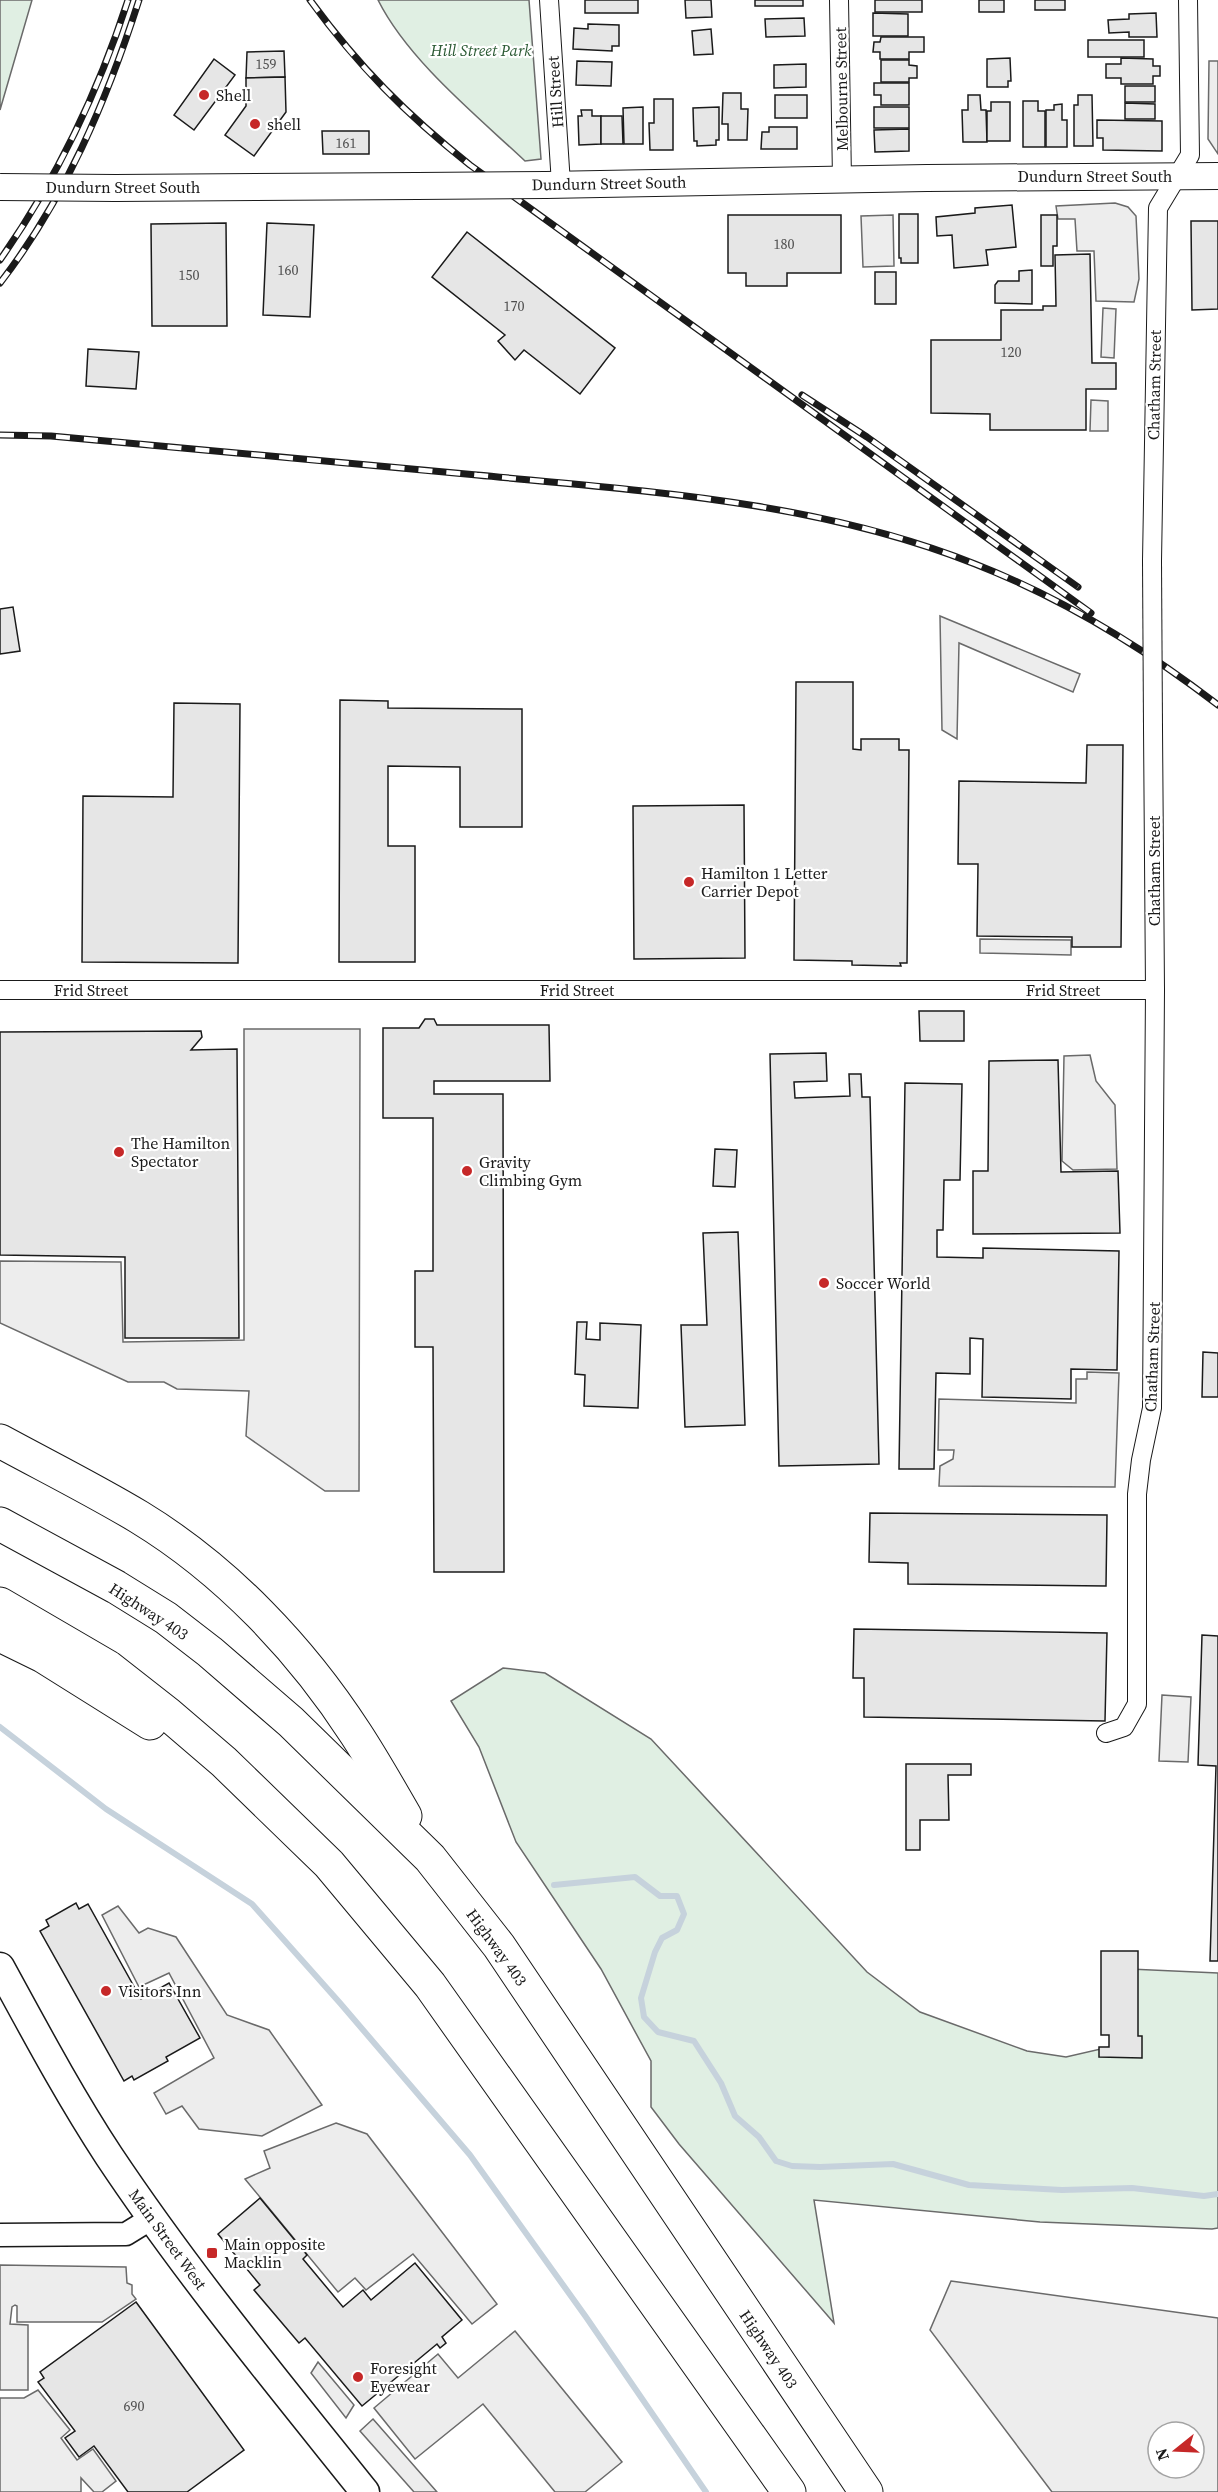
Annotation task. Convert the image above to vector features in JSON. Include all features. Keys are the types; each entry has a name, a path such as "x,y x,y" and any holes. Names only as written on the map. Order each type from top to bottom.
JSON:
{"highway":[{"path":"0,1441 140,1518 202,1562 260,1614 311,1672 356,1733 430,1858"},
{"name":"Highway 403","path":"0,1524 166,1618 210,1652 291,1722 430,1858 499,1946 866,2492"},
{"path":"0,1604 108,1667 168,1714 224,1762 329,1864 430,1985 789,2492"},
{"path":"0,1635 43,1656 171,1736 224,1762"}],"main road":[{"name":"Dundurn Street South","path":"0,187 417,186 1218,176"},
{"name":"Main Street West","path":"0,1967 74,2100 152,2218 279,2386 365,2492"}],"street":[{"name":"Hill Street","path":"549,0 554,184"},
{"name":"Melbourne Street","path":"839,0 842,179"},
{"name":"Chatham Street","path":"1106,1733 1124,1727 1137,1704 1137,1494 1153,1400 1155,990 1152,561 1158,208 1190,155 1188,0"},
{"name":"Frid Street","path":"0,990 1155,990"},
{"path":"0,2235 126,2234 152,2218"}],"green space":[{"path":"0,0 32,0 0,110"},
{"name":"Hill Street Park","path":"378,0 529,0 541,159 525,161 444,86 407,44"},
{"path":"503,1668 545,1673 651,1739 867,1972 920,2012 1027,2051 1066,2057 1127,2043 1130,1969 1218,1973 1218,2228 1040,2222 814,2200 834,2323 679,2144 651,2107 651,2061 601,1969 516,1842 479,1747 451,1701"}],"shaded area":[{"path":"1209,61 1218,61 1218,154 1208,139"},
{"path":"1115,203 1128,207 1136,216 1139,279 1134,302 1096,301 1094,251 1077,251 1075,219 1058,219 1056,206"},
{"path":"893,215 894,266 863,267 861,216"},
{"path":"1103,308 1116,309 1114,358 1101,357"},
{"path":"1091,400 1108,401 1108,431 1090,431"},
{"path":"940,616 1080,674 1073,692 959,643 957,739 942,730"},
{"path":"980,939 1071,940 1071,955 980,953"},
{"path":"244,1029 360,1029 359,1491 325,1491 246,1436 249,1391 177,1389 164,1382 128,1382 0,1323 0,1261 121,1262 123,1342 244,1340"},
{"path":"1090,1055 1096,1081 1115,1105 1117,1169 1073,1170 1062,1161 1064,1056"},
{"path":"1087,1372 1119,1373 1115,1487 939,1486 940,1466 953,1459 954,1450 938,1450 939,1399 1076,1403 1076,1379 1087,1379"},
{"path":"1162,1695 1191,1697 1188,1762 1159,1761"},
{"path":"118,1906 139,1933 148,1928 176,1937 227,2015 269,2030 322,2105 262,2136 199,2129 182,2106 166,2114 154,2093 214,2058 169,1973 139,1987 102,1915"},
{"path":"336,2123 367,2134 497,2304 472,2324 413,2254 366,2290 355,2278 338,2292 245,2179 270,2168 264,2151"},
{"path":"0,2265 126,2267 127,2283 132,2285 132,2294 136,2299 102,2322 17,2322 17,2306 12,2307 10,2324 28,2325 28,2390 0,2390"},
{"path":"951,2281 1218,2318 1218,2492 1052,2492 930,2330"},
{"path":"515,2331 622,2462 585,2492 555,2492 483,2404 415,2459 374,2408 438,2354 458,2378"},
{"path":"318,2362 354,2405 346,2418 311,2373"},
{"path":"38,2390 70,2430 61,2438 77,2460 93,2449 116,2481 102,2492 94,2492 81,2478 81,2492 0,2492 0,2398 24,2398"},
{"path":"373,2419 437,2492 414,2492 360,2431"}],"building":[{"path":"585,0 638,0 638,13 585,13"},
{"path":"685,0 711,0 712,17 686,18"},
{"path":"755,0 803,0 803,6 755,6"},
{"path":"875,0 922,0 922,12 875,12"},
{"path":"979,0 1004,0 1004,12 979,12"},
{"path":"1035,0 1065,0 1065,10 1035,10"},
{"path":"873,13 908,14 908,36 873,36"},
{"path":"1156,13 1157,37 1129,37 1129,32 1109,33 1108,20 1129,19 1129,14"},
{"path":"804,18 805,36 766,37 765,19"},
{"path":"588,24 619,25 619,46 612,46 612,51 573,49 574,28 588,29"},
{"path":"711,29 713,54 694,55 692,31"},
{"path":"881,37 924,37 924,52 909,52 909,59 880,59 880,52 873,52 874,42 880,42"},
{"path":"1088,40 1144,40 1144,57 1088,57"},
{"name":"Shell","path":"284,51 285,77 246,78 247,52"},
{"path":"1010,58 1011,81 1008,81 1008,87 987,87 987,59"},
{"path":"1121,58 1153,59 1153,66 1160,66 1160,76 1153,76 1153,84 1121,84 1121,78 1106,78 1106,64 1121,64"},
{"name":"Shell","path":"214,59 235,75 194,130 174,115"},
{"path":"881,60 909,60 909,65 917,66 917,78 909,78 909,82 881,82"},
{"path":"577,61 612,62 611,86 576,85"},
{"path":"806,64 806,87 774,88 774,65"},
{"name":"shell","path":"285,77 286,112 254,156 225,135 246,106 246,78"},
{"path":"874,83 909,83 909,105 881,105 881,95 874,95"},
{"path":"1125,86 1155,86 1155,102 1125,102"},
{"path":"723,93 741,93 741,109 748,109 747,140 728,140 728,124 722,124"},
{"path":"775,95 807,95 807,118 775,118"},
{"path":"968,95 980,95 981,110 986,110 987,142 963,142 962,110 968,110"},
{"path":"1078,95 1092,95 1093,146 1074,146 1074,105 1078,105"},
{"path":"654,99 673,99 673,150 650,150 649,123 654,123"},
{"path":"1023,101 1038,101 1038,111 1045,111 1045,147 1023,147"},
{"path":"991,102 1010,102 1010,141 987,141 987,111 991,111"},
{"path":"1125,103 1155,104 1155,119 1125,119"},
{"path":"1062,104 1062,120 1067,120 1067,147 1046,147 1046,110 1054,110 1054,105"},
{"path":"643,107 643,144 624,144 623,108"},
{"path":"719,107 719,140 716,140 716,145 697,146 697,141 694,141 693,108"},
{"path":"874,107 909,107 909,128 874,128"},
{"path":"581,110 592,110 592,116 601,116 601,144 579,145 578,116 582,116"},
{"path":"601,116 622,116 623,144 601,144"},
{"path":"1097,120 1162,121 1162,151 1103,150 1103,138 1097,138"},
{"path":"769,127 797,127 797,149 761,149 762,132 769,132"},
{"path":"909,129 909,151 875,152 874,130"},
{"path":"322,131 369,131 369,154 323,154"},
{"path":"1012,205 1016,247 986,250 988,265 954,268 952,235 937,236 936,217 975,213 975,208"},
{"path":"899,214 918,214 918,263 901,263 901,258 899,258"},
{"path":"728,215 841,215 841,273 787,273 787,286 746,286 746,273 728,273"},
{"path":"1041,215 1057,215 1057,246 1053,246 1053,266 1041,266"},
{"path":"1191,221 1218,221 1218,309 1192,310"},
{"path":"226,223 227,326 152,326 151,224"},
{"path":"267,223 314,225 310,317 263,315"},
{"path":"467,232 615,348 580,394 524,350 515,360 498,341 505,335 432,277"},
{"path":"1090,254 1092,363 1116,363 1116,389 1086,389 1086,430 990,430 990,414 931,413 931,340 1001,340 1001,310 1043,310 1043,306 1056,306 1055,255"},
{"path":"1032,270 1032,304 995,303 995,285 998,281 1019,281 1019,271"},
{"path":"875,272 896,272 896,304 875,304"},
{"path":"88,349 139,352 136,389 86,386"},
{"path":"13,607 20,651 0,654 0,609"},
{"path":"796,682 853,682 853,749 861,750 861,739 899,739 899,750 909,750 907,963 900,963 901,966 852,965 852,961 794,960"},
{"path":"340,700 388,701 388,708 522,709 522,827 460,827 460,767 388,766 388,846 415,846 415,962 339,962"},
{"path":"174,703 240,704 238,963 82,962 83,796 173,797"},
{"path":"1087,745 1123,745 1121,947 1072,947 1072,937 977,936 978,864 958,864 959,781 1086,783"},
{"name":"Hamilton 1 Letter Carrier Depot","path":"744,805 745,958 634,959 633,806"},
{"path":"919,1011 964,1011 964,1041 920,1041"},
{"path":"425,1019 434,1019 437,1025 549,1025 550,1081 434,1081 434,1094 503,1094 504,1572 434,1572 433,1347 415,1347 415,1271 433,1271 433,1118 383,1118 383,1028 419,1028"},
{"name":"The Hamilton Spectator","path":"201,1031 202,1037 191,1050 237,1049 239,1338 125,1338 125,1257 0,1255 0,1032"},
{"name":"Soccer World","path":"826,1053 827,1081 794,1082 795,1098 850,1096 849,1074 861,1074 862,1097 870,1097 879,1464 779,1466 770,1054"},
{"path":"1058,1060 1061,1172 1118,1171 1120,1233 973,1234 973,1171 988,1171 989,1061"},
{"path":"905,1083 962,1084 960,1180 944,1180 943,1230 937,1230 937,1257 983,1258 983,1248 1119,1251 1117,1370 1071,1369 1071,1399 982,1397 983,1339 970,1338 970,1374 936,1373 934,1469 899,1469"},
{"path":"715,1149 737,1150 735,1187 713,1186"},
{"path":"738,1232 745,1425 685,1427 681,1325 707,1325 703,1233"},
{"path":"577,1322 587,1322 586,1339 600,1340 600,1323 641,1325 638,1408 584,1406 585,1375 575,1374"},
{"path":"1203,1352 1218,1353 1218,1397 1202,1397"},
{"path":"870,1513 1107,1515 1106,1586 908,1584 908,1563 869,1562"},
{"path":"854,1629 1107,1633 1105,1721 864,1717 864,1678 853,1678"},
{"path":"1202,1635 1218,1636 1218,1961 1210,1961 1216,1766 1198,1765"},
{"path":"906,1764 971,1764 971,1775 948,1775 949,1820 920,1820 920,1850 906,1850"},
{"name":"Visitors Inn","path":"76,1903 79,1909 88,1904 141,1999 169,1983 200,2038 166,2057 168,2061 134,2080 132,2076 124,2081 40,1931 49,1926 46,1920"},
{"path":"1101,1951 1138,1951 1138,2036 1142,2036 1142,2058 1099,2057 1099,2047 1109,2047 1109,2035 1101,2035"},
{"path":"260,2198 307,2255 303,2259 343,2307 363,2290 371,2300 415,2263 462,2320 442,2337 446,2343 440,2348 437,2344 362,2406 305,2338 299,2343 254,2290 260,2285 218,2234"},
{"path":"136,2302 244,2450 187,2492 128,2492 94,2446 79,2457 65,2438 75,2431 38,2382 44,2378 40,2372"}],"waterway":[{"path":"0,1727 106,1809 252,1904 470,2155 586,2317 706,2492"},
{"path":"554,1885 635,1877 660,1896 677,1896 684,1914 677,1930 662,1938 655,1952 641,1998 644,2017 658,2032 694,2041 721,2083 735,2116 759,2137 776,2161 792,2166 820,2167 893,2164 969,2185 1062,2190 1132,2188 1204,2196 1218,2194"}],"railway":[{"path":"0,260 39,199 74,135 103,69 128,0"},
{"path":"0,283 45,217 82,148 113,75 139,0"},
{"path":"310,0 347,47 384,88 470,165 1091,613"},
{"path":"802,395 867,437 1078,587"},
{"path":"0,435 51,436 603,487 792,512 915,543 1007,577 1071,609 1132,644 1218,705"}],"place":[{"name":"Shell","path":"204,95"},
{"name":"shell","path":"255,124"},
{"name":"Hamilton 1 Letter Carrier Depot","path":"689,882"},
{"name":"The Hamilton Spectator","path":"119,1152"},
{"name":"Gravity Climbing Gym","path":"467,1171"},
{"name":"Soccer World","path":"824,1283"},
{"name":"Visitors Inn","path":"106,1991"},
{"name":"Main opposite Macklin","path":"212,2253"},
{"name":"Foresight Eyewear","path":"358,2377"}]}
